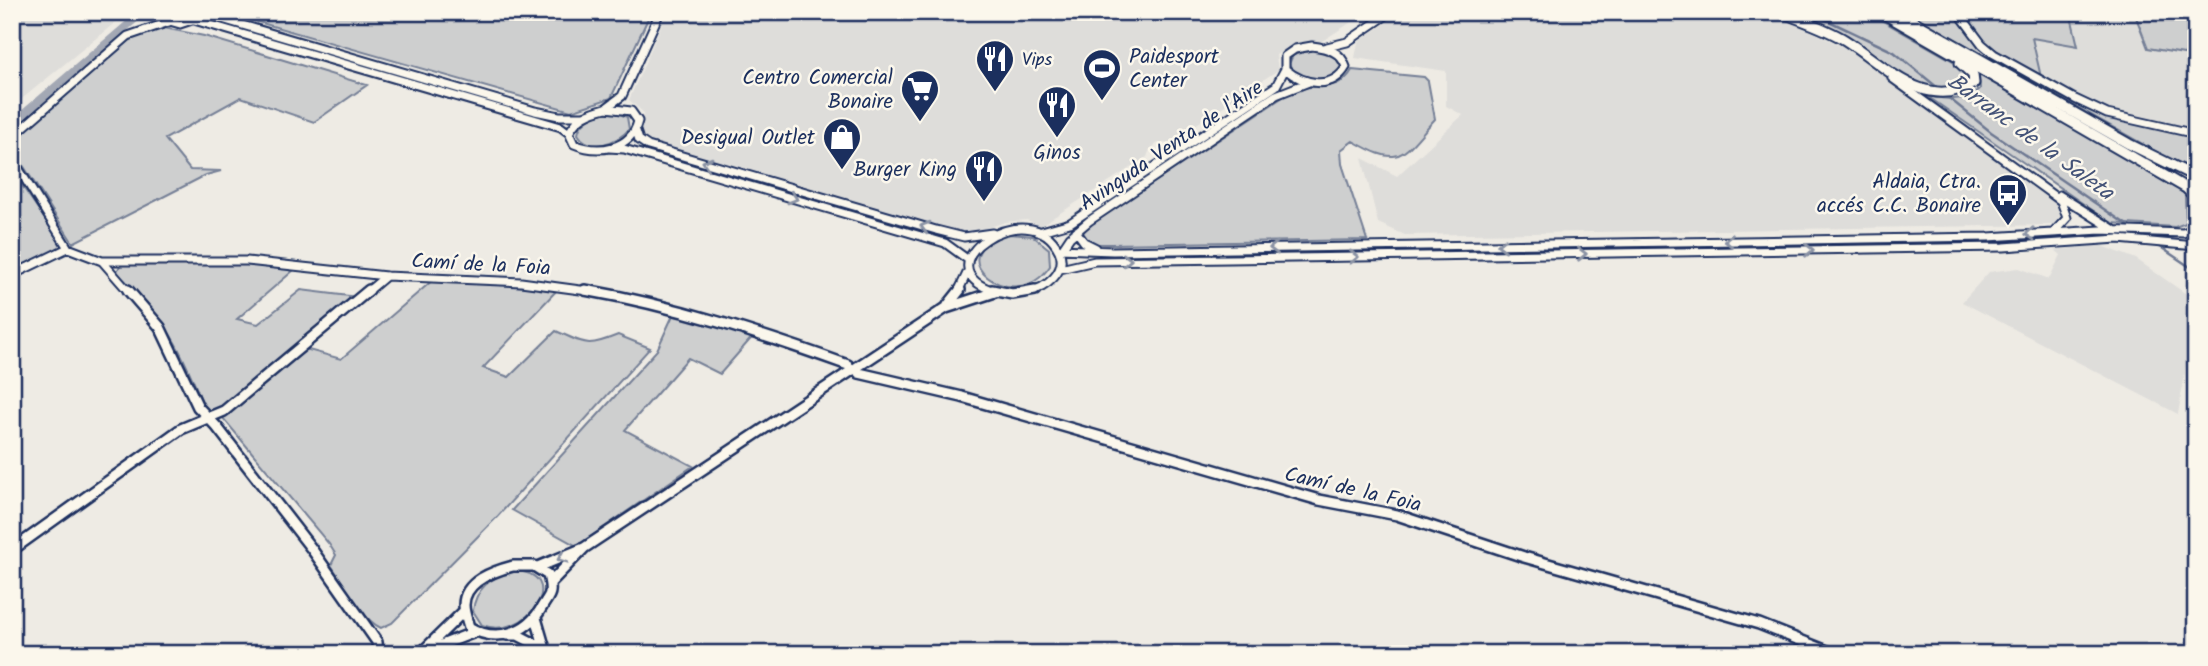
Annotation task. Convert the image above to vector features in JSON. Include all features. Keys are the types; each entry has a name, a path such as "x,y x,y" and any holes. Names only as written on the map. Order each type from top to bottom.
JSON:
{"main road":[{"path":"1783,13 1847,41 1912,86 1937,93 1956,94 1974,83 1973,75 1952,58 1873,12"},
{"path":"1881,12 2186,188 2196,198"},
{"path":"1897,12 2129,144 2196,177"}],"street":[{"path":"169,12 166,18 169,22"},
{"path":"12,137 128,36 169,22 180,24 194,20 206,12 215,17 535,111 559,116 583,116"},
{"path":"623,109 622,96 660,12"},
{"path":"1323,47 1345,61 1344,74 1330,82 1309,82 1299,79 1285,69 1283,62 1289,52 1302,47 1323,47 1346,42 1391,12"},
{"path":"1958,12 1982,44 1994,54 2075,99 2107,114 2196,134"},
{"path":"1783,13 1842,42 2044,187 2061,201 2066,211 2066,221 2052,233"},
{"path":"194,20 561,127 569,133"},
{"name":"Avinguda Venta de l'Aire","path":"1038,232 1070,223 1084,214 1276,86 1285,69"},
{"name":"Avinguda Venta de l'Aire","path":"1061,250 1076,231 1276,95 1309,82"},
{"path":"622,96 606,108 576,121 569,133 570,139 581,147 624,149 945,243 967,259"},
{"path":"606,108 623,109 636,116 638,121 636,131 630,138 609,148"},
{"path":"421,654 463,612 470,590 490,572 515,564 538,567 584,548 946,308 976,296 995,292 1024,293 1040,288 1060,270 1061,250 1038,232 1017,228 964,237 936,230 648,146 639,140 636,131"},
{"path":"12,158 68,248 102,261 160,327 198,407 206,419 217,427 311,548 377,642 378,654"},
{"path":"2044,187 2119,230"},
{"path":"1061,250 1988,237 2119,230 2183,233 2196,228"},
{"path":"1076,231 1088,246 1113,251"},
{"path":"946,308 962,287 968,271 967,259 975,244 992,233"},
{"path":"1060,270 1095,261 2004,247 2136,239 2196,246"},
{"path":"12,275 68,248"},
{"name":"Camí de la Foia","path":"102,261 247,261 387,276 521,282 617,296 760,332 848,365"},
{"path":"968,271 983,287 995,292"},
{"path":"12,550 181,429 224,411 387,276"},
{"name":"Camí de la Foia","path":"859,373 962,397 1319,500 1367,506 1525,558 1747,620 1835,654"},
{"path":"507,635 536,618 549,598 550,583 584,548"},
{"path":"538,567 550,583"},
{"path":"463,612 469,627 475,632 496,636 518,635 547,651"},
{"path":"536,618 547,651"},
{"path":"421,654 475,632"}],"shaded area":[{"path":"12,12 128,12 12,107"},
{"path":"223,12 431,12 453,18 460,12 651,12 611,98 571,111"},
{"name":"Centro Comercial Bonaire","path":"667,12 1367,12 1319,43 1292,45 1276,55 1278,70 1168,143 1158,143 1150,149 1147,157 1040,226 1027,220 1005,222 978,231 958,232 645,141 639,132 644,113 629,100"},
{"path":"1402,12 1771,12 1846,48 2058,200 2062,213 2053,225 1405,235 1378,223 1362,158 1397,176 1463,115 1446,106 1446,71 1355,58 1358,42"},
{"path":"1789,12 1867,12 1960,65 1969,77 1968,83 1961,89 1925,88"},
{"path":"1907,12 1955,12 1984,50 2090,110 2196,136 2196,170 2166,157"},
{"path":"1963,12 2070,12 2078,46 2032,38 2041,77 1986,44"},
{"path":"2070,12 2134,12 2148,47 2196,56 2196,131 2110,113 2041,77 2032,37 2077,46"},
{"path":"2134,12 2196,12 2196,56 2148,48"},
{"path":"164,28 204,36 367,85 314,122 241,97 165,139 190,170 221,171 206,175 73,243 12,148 12,142 129,41 142,33"},
{"path":"1315,49 1336,58 1341,67 1339,72 1319,79 1298,75 1289,64 1293,55"},
{"path":"1352,70 1424,77 1428,81 1435,119 1407,150 1400,154 1382,155 1353,141 1341,150 1342,164 1367,240 1092,244 1084,238 1083,233 1087,227 1292,91 1333,85 1347,77"},
{"path":"1979,73 2176,186 2185,195 2186,223 2175,227 2111,223 1927,96 1955,99 1968,96 1980,89"},
{"path":"603,113 617,113 627,117 629,129 604,144 583,140 578,134 581,126"},
{"path":"12,171 64,247 12,272"},
{"path":"1010,234 1033,236 1049,249 1050,266 1035,281 1018,286 1001,284 987,277 979,266 978,254 988,243"},
{"path":"2100,245 2136,259 2189,296 2196,307 2178,414 1962,302 1989,272 2019,268 2049,279 2061,255 2055,250"},
{"path":"128,263 249,264 294,270 237,319 258,324 301,290 357,297 219,411 213,413 205,409 180,352 162,322 119,275 117,271 120,266"},
{"path":"433,280 558,289 483,368 509,377 556,331 586,343 599,342 618,335 650,348 498,516 392,623 381,628 360,609 331,565 336,555 329,544 222,417 305,349 341,359"},
{"path":"674,313 755,334 720,374 688,358 625,430 693,466 577,546 512,510 657,350"},
{"path":"514,571 531,575 540,583 541,593 537,605 527,616 514,624 499,628 482,625 473,611 477,596 486,584"}],"waterway":[{"path":"12,124 143,12"},
{"name":"Barranc de la Saleta","path":"1810,12 1894,52 1938,88"},
{"name":"Barranc de la Saleta","path":"1945,95 1991,132 2133,229"},
{"name":"Barranc de la Saleta","path":"2156,244 2196,271"}],"place":[{"name":"Vips","path":"995,93"},
{"name":"Paidesport Center","path":"1102,102"},
{"name":"Centro Comercial Bonaire","path":"920,123"},
{"name":"Ginos","path":"1057,139"},
{"name":"Desigual Outlet","path":"842,171"},
{"name":"Burger King","path":"984,203"},
{"name":"Aldaia, Ctra. accés C.C. Bonaire","path":"2008,227"}]}
